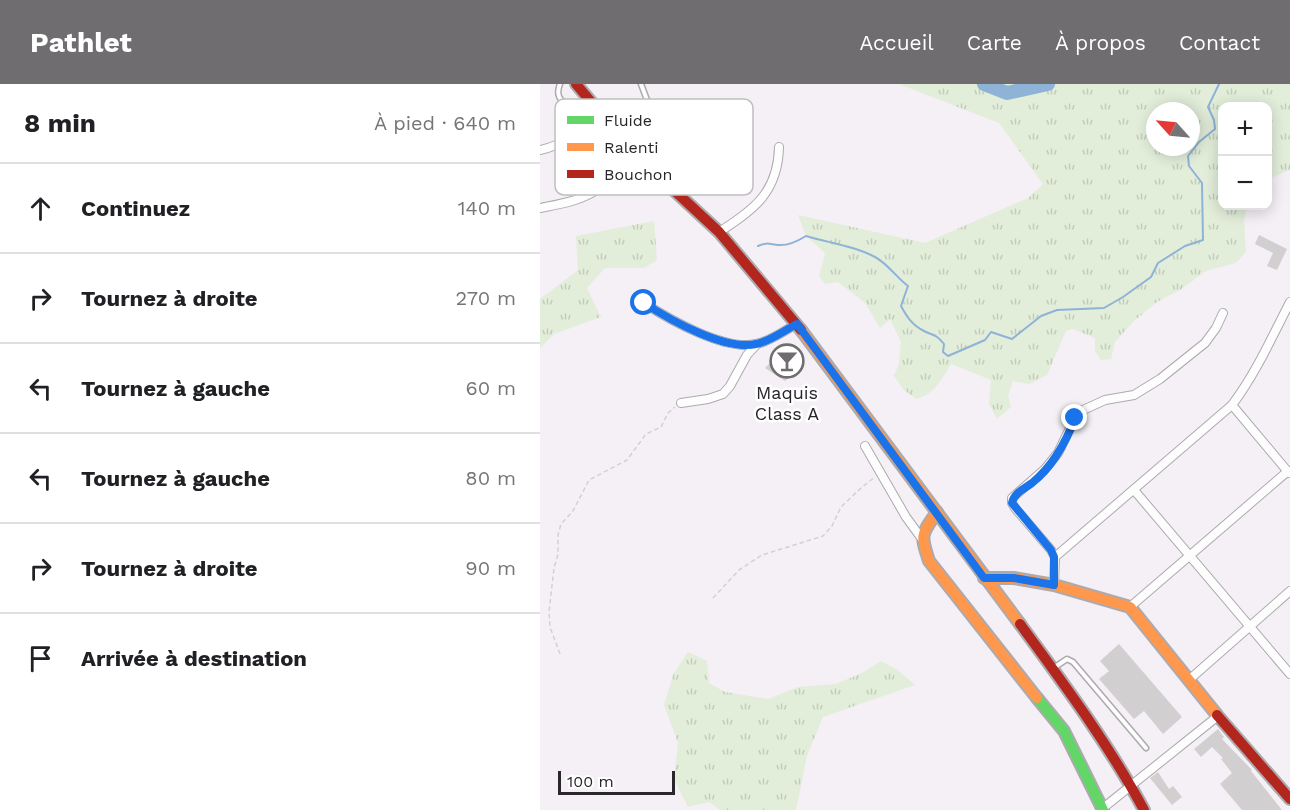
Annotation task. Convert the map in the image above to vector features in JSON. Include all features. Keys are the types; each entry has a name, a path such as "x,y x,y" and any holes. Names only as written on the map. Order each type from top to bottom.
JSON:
{"main road":[{"path":"576,84 587,99"},
{"path":"679,195 719,232 797,324 1053,669 1130,784 1144,810"},
{"path":"937,512 924,530 922,538 929,561 1064,731 1103,809"},
{"path":"984,578 1014,578 1054,585 1130,607 1218,716 1290,799"}],"street":[{"path":"540,150 555,146"},
{"path":"719,232 746,216 768,192 779,161 779,147"},
{"path":"540,208 565,204 585,195"},
{"path":"1054,557 1232,405 1244,390 1290,302"},
{"path":"644,303 676,322 708,336 735,344 757,344"},
{"path":"1054,585 1054,557 1051,550 1015,508 1012,498 1045,469 1058,453 1075,418 1081,411 1105,400 1134,395 1155,382 1205,343 1223,314"},
{"path":"681,402 708,399 723,394 747,355 757,344 797,324"},
{"path":"1130,607 1289,471 1232,405"},
{"path":"865,446 906,517 922,538"},
{"path":"1134,490 1290,674"},
{"path":"1190,679 1290,591"},
{"path":"1103,809 1130,784 1218,716"}],"lane":[{"path":"560,84 557,91 560,99"},
{"path":"641,84 647,99"},
{"path":"1053,669 1067,659 1073,662 1146,748"}],"path":[{"path":"560,654 550,627 549,612 561,524 573,511 589,480 627,460 646,434 661,427 668,413 681,402"},
{"path":"713,598 739,570 762,555 823,536 832,526 841,507 861,488 882,473"}],"green space":[{"path":"899,84 1290,84 1290,170 1272,177 1272,102 1218,102 1218,210 1246,210 1244,221 1246,252 1236,263 1206,271 1180,290 1157,302 1134,321 1115,342 1111,359 1101,360 1095,351 1095,338 1073,329 1066,331 1047,375 1029,384 1013,381 1008,395 1011,407 997,419 989,404 991,380 951,364 937,386 928,394 916,399 904,390 894,376 899,363 901,342 890,319 880,328 865,303 838,282 825,284 819,276 825,253 806,236 798,215 925,243 1028,198 1043,184 999,123"},
{"path":"654,221 657,260 644,268 605,268 587,288 601,317 554,334 540,348 540,299 578,270 576,236"},
{"path":"688,652 707,661 709,683 725,692 768,699 798,687 836,684 862,673 881,661 896,669 915,685 823,717 807,756 796,810 720,810 709,802 688,807 674,779 678,743 664,705 673,675"}],"building":[{"path":"1259,235 1287,249 1277,270 1267,266 1273,253 1255,244"},
{"name":"Maquis Class A","path":"783,344 804,363 785,381 765,368 774,359 772,354"},
{"path":"1119,644 1182,717 1163,734 1144,711 1134,719 1099,679 1109,671 1100,661"},
{"path":"1218,729 1224,737 1222,739 1252,770 1282,810 1242,810 1220,784 1232,773 1221,759 1223,758 1212,747 1201,757 1194,749"},
{"path":"1158,772 1169,789 1173,786 1182,797 1172,805 1150,778"}],"waterway":[{"path":"984,84 1007,93 1048,84"},
{"path":"758,246 785,245 806,236 850,247 875,257 908,286 901,306 903,310 916,326 937,337 944,344 943,352 948,356 985,340 991,332 1012,339 1041,316 1057,310 1104,308 1151,277 1158,263 1185,246 1203,240 1202,183 1189,166 1188,156 1199,142 1215,129 1208,107 1219,84"}],"traffic: fast":[{"path":"1037,698 1064,731 1103,810"}],"traffic: slow":[{"path":"801,330 1020,624"},
{"path":"937,512 925,530 923,540 929,561 1037,698"},
{"path":"984,578 1014,578 1054,585 1130,607 1217,715"}],"traffic: jam":[{"path":"576,84 589,99"},
{"path":"679,195 719,232 801,330"},
{"path":"1020,624 1101,738 1144,810"},
{"path":"1217,715 1290,799"}],"place":[{"name":"Maquis Class A","path":"787,361"}],"route":[{"path":"644,303 696,332 735,344 757,344 797,324 984,578 1014,578 1054,585 1054,557 1051,550 1015,508 1012,498 1033,482 1058,453 1075,418"}]}
